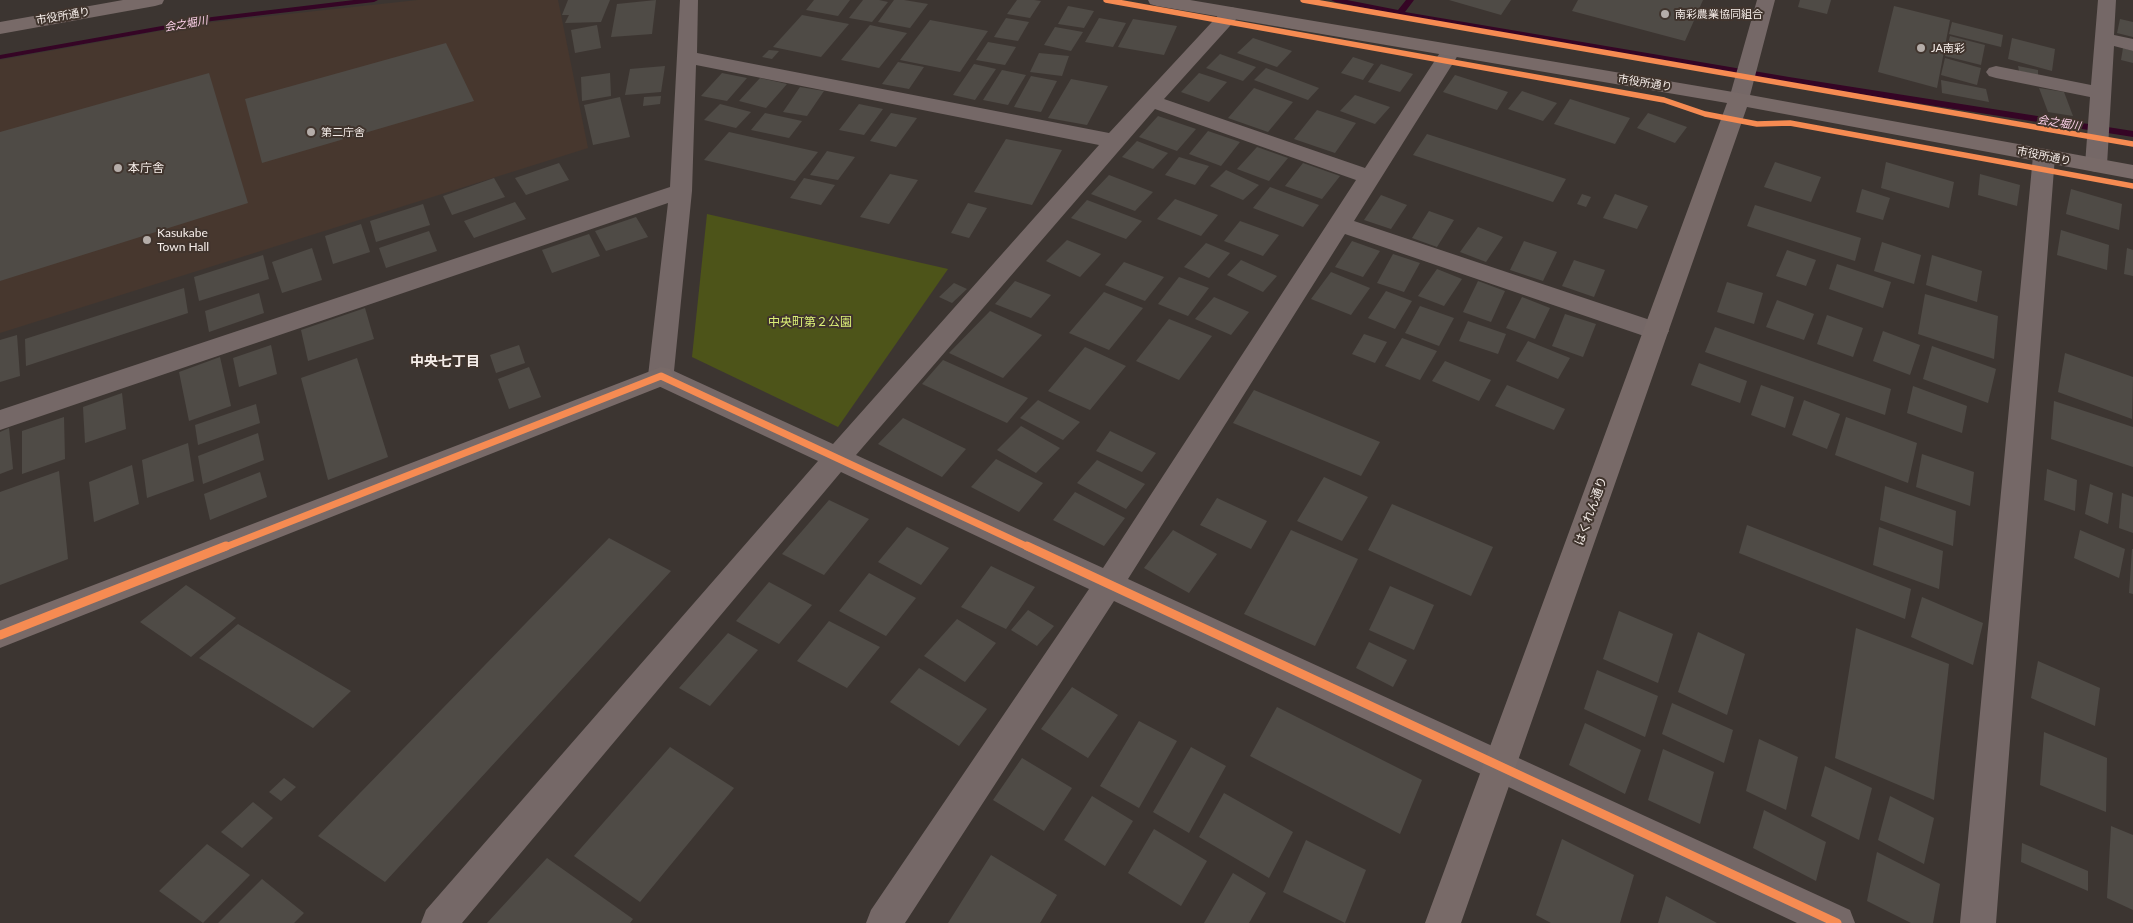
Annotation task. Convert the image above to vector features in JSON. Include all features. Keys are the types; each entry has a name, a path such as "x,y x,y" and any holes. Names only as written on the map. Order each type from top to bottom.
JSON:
{"street":[{"name":"市役所通り","path":"0,28 155,0"},
{"path":"661,376 680,190 689,0"},
{"name":"市役所通り","path":"1157,0 1450,52 1743,81 2044,156 2097,159 2133,172"},
{"path":"1743,81 1766,0"},
{"path":"2097,159 2106,0"},
{"path":"438,923 837,458 1114,142 1231,13"},
{"path":"2104,38 2133,45"},
{"path":"884,923 1108,585 1450,52"},
{"path":"685,57 1114,142"},
{"path":"1996,72 2101,93"},
{"name":"はくれん通り","path":"1443,923 1656,330 1743,81"},
{"path":"1151,101 1370,177"},
{"path":"1978,923 2044,156"},
{"path":"0,420 680,190"},
{"path":"1339,224 1656,330"},
{"path":"0,635 661,376 1838,923"}],"shaded area":[{"name":"Kasukabe Town Hall","path":"418,0 558,0 588,148 0,333 0,60 205,23"}],"green space":[{"name":"中央町第２公園","path":"707,214 948,269 838,427 692,357"}],"building":[{"path":"568,0 610,0 601,22 565,23 569,15 562,15"},
{"path":"656,0 652,34 611,37 617,4"},
{"path":"814,0 850,0 838,16 806,10"},
{"path":"863,0 888,2 872,22 849,18"},
{"path":"894,0 928,4 910,28 878,22"},
{"path":"1017,0 1041,1 1030,18 1007,14"},
{"path":"1449,0 1511,0 1501,15"},
{"path":"1578,0 1703,0 1685,41 1572,11"},
{"path":"1800,0 1831,0 1827,14 1798,7"},
{"path":"1068,6 1094,11 1084,28 1058,24"},
{"path":"1894,6 1950,20 1937,88 1878,72"},
{"path":"802,15 849,24 821,57 773,47"},
{"path":"1006,18 1029,22 1018,41 994,37"},
{"path":"1099,18 1126,23 1113,47 1085,42"},
{"path":"1133,19 1177,26 1164,55 1118,47"},
{"path":"2120,19 2133,22 2133,37 2117,33"},
{"path":"930,20 988,31 960,72 900,60"},
{"path":"1952,22 2003,35 2001,47 1949,34"},
{"path":"597,25 601,48 575,53 571,30"},
{"path":"870,25 907,33 879,68 841,60"},
{"path":"1055,27 1083,32 1071,51 1044,45"},
{"path":"1950,36 1985,45 1981,65 1945,56"},
{"path":"1253,38 1292,51 1277,67 1237,53"},
{"path":"2012,38 2055,49 2052,71 2008,59"},
{"path":"988,42 1016,47 1005,65 976,60"},
{"name":"第二庁舎","path":"446,43 474,101 262,163 245,99"},
{"path":"2123,48 2133,51 2133,63 2121,60"},
{"path":"769,50 779,51 772,59 762,57"},
{"path":"1039,53 1069,56 1062,76 1030,72"},
{"path":"1220,54 1256,67 1243,81 1206,68"},
{"path":"1353,57 1374,64 1363,80 1341,73"},
{"path":"1945,58 1981,68 1977,85 1941,75"},
{"path":"898,62 924,67 909,89 882,84"},
{"path":"974,64 996,69 975,100 953,95"},
{"path":"1381,64 1413,74 1400,92 1368,82"},
{"path":"665,66 661,92 625,95 630,69"},
{"path":"2018,66 2038,70 2038,75 2019,71"},
{"path":"1266,68 1319,88 1308,100 1254,80"},
{"path":"1002,70 1026,75 1008,105 983,100"},
{"name":"本庁舎","path":"209,73 248,203 0,281 0,132"},
{"path":"610,73 611,96 582,101 581,77"},
{"path":"722,73 747,78 727,101 701,96"},
{"path":"1199,73 1227,82 1209,102 1181,92"},
{"path":"1455,75 1508,92 1497,110 1443,92"},
{"path":"1031,76 1057,81 1041,112 1014,107"},
{"path":"760,78 787,84 766,108 739,101"},
{"path":"1071,79 1108,86 1087,125 1048,118"},
{"path":"1941,80 1986,89 1989,102 1942,93"},
{"path":"800,87 824,91 807,116 783,112"},
{"path":"1254,88 1293,102 1268,132 1228,118"},
{"path":"2039,88 2064,92 2073,116 2048,112"},
{"path":"1522,91 1557,103 1543,121 1508,109"},
{"path":"1355,95 1390,107 1375,124 1340,111"},
{"path":"661,96 660,104 643,106 644,97"},
{"path":"620,97 630,137 593,145 584,105"},
{"path":"1570,99 1630,118 1615,144 1554,124"},
{"path":"720,104 751,112 736,128 704,120"},
{"path":"859,104 883,109 864,135 839,130"},
{"path":"1317,110 1356,123 1335,153 1294,139"},
{"path":"765,113 802,121 789,138 751,130"},
{"path":"891,113 917,118 896,147 870,141"},
{"path":"1648,113 1687,127 1675,143 1637,128"},
{"path":"1158,116 1196,129 1177,151 1139,137"},
{"path":"1208,131 1240,142 1221,166 1189,154"},
{"path":"729,132 818,152 795,181 704,160"},
{"path":"1427,134 1566,179 1553,202 1413,155"},
{"path":"1006,139 1062,150 1032,205 974,192"},
{"path":"1137,141 1168,153 1153,169 1122,157"},
{"path":"1257,147 1288,158 1269,181 1237,169"},
{"path":"827,151 855,157 838,180 810,175"},
{"path":"1179,157 1209,166 1195,185 1165,175"},
{"path":"1775,162 1821,177 1811,202 1764,187"},
{"path":"1886,162 1954,182 1949,208 1881,188"},
{"path":"559,163 569,180 526,195 515,178"},
{"path":"1303,163 1340,176 1322,199 1285,186"},
{"path":"1226,170 1259,185 1243,200 1210,186"},
{"path":"890,174 918,180 889,224 860,217"},
{"path":"1980,174 2020,185 2017,206 1978,195"},
{"path":"1109,175 1153,192 1135,211 1091,194"},
{"path":"494,178 505,197 452,215 443,196"},
{"path":"804,178 835,185 821,205 790,198"},
{"path":"1270,187 1319,205 1303,227 1253,208"},
{"path":"1862,189 1890,198 1883,220 1856,212"},
{"path":"2071,189 2122,204 2119,230 2066,214"},
{"path":"1582,194 1591,197 1586,207 1577,204"},
{"path":"1615,194 1648,206 1637,229 1603,218"},
{"path":"1381,195 1407,205 1391,229 1364,220"},
{"path":"1175,199 1218,215 1201,236 1157,219"},
{"path":"1087,200 1142,221 1126,239 1071,218"},
{"path":"515,202 526,219 474,238 464,221"},
{"path":"968,203 987,208 969,238 951,233"},
{"path":"423,204 430,225 376,242 370,221"},
{"path":"1755,205 1861,238 1855,261 1747,226"},
{"path":"1429,211 1454,220 1437,247 1412,238"},
{"path":"636,217 648,237 606,251 595,231"},
{"path":"1240,221 1279,235 1263,256 1224,241"},
{"path":"361,224 370,252 333,264 325,236"},
{"path":"1478,227 1503,237 1486,262 1460,252"},
{"path":"2061,230 2109,245 2107,270 2057,255"},
{"path":"429,231 437,251 386,268 379,248"},
{"path":"589,234 600,256 552,273 542,250"},
{"path":"1067,240 1101,254 1080,277 1046,261"},
{"path":"1352,241 1380,251 1363,277 1335,267"},
{"path":"1524,241 1557,252 1543,281 1510,270"},
{"path":"1882,242 1921,255 1914,284 1874,271"},
{"path":"1206,243 1230,253 1209,278 1184,267"},
{"path":"312,248 322,280 282,293 272,262"},
{"path":"2127,248 2133,250 2133,276 2124,274"},
{"path":"1787,250 1816,260 1806,286 1776,276"},
{"path":"1393,254 1420,263 1404,292 1377,283"},
{"path":"263,255 269,279 199,301 194,277"},
{"path":"1932,255 1982,271 1977,302 1926,285"},
{"path":"1241,260 1277,276 1263,292 1227,275"},
{"path":"1574,260 1605,270 1594,297 1562,286"},
{"path":"1124,262 1164,277 1145,301 1105,285"},
{"path":"1837,264 1891,282 1883,308 1829,289"},
{"path":"1437,269 1462,279 1444,306 1418,296"},
{"path":"1331,272 1370,288 1351,315 1311,299"},
{"path":"1179,277 1209,288 1188,316 1158,304"},
{"path":"1015,281 1051,295 1031,318 995,304"},
{"path":"1478,281 1505,291 1491,322 1463,312"},
{"path":"1727,282 1763,293 1754,324 1717,312"},
{"path":"954,283 967,289 952,303 939,297"},
{"path":"184,288 188,313 26,366 25,339"},
{"path":"1386,291 1412,301 1395,329 1368,318"},
{"path":"1104,292 1143,308 1109,350 1069,333"},
{"path":"259,293 264,313 209,332 205,311"},
{"path":"1925,294 1998,316 1994,359 1918,334"},
{"path":"1214,297 1249,312 1231,335 1195,319"},
{"path":"1522,297 1550,308 1535,339 1506,328"},
{"path":"1777,300 1814,314 1804,340 1766,327"},
{"path":"1420,306 1454,318 1439,346 1405,333"},
{"path":"365,308 374,339 308,361 301,330"},
{"path":"990,311 1042,335 1003,378 949,353"},
{"path":"1565,314 1596,324 1583,357 1552,346"},
{"path":"1827,315 1863,328 1853,357 1817,344"},
{"path":"1169,319 1212,336 1179,380 1136,361"},
{"path":"1468,321 1506,334 1498,354 1459,341"},
{"path":"1715,327 1891,389 1885,415 1705,352"},
{"path":"1883,331 1920,345 1910,375 1873,361"},
{"path":"1364,334 1387,342 1375,363 1352,354"},
{"path":"17,335 20,376 0,382 0,340"},
{"path":"1402,338 1437,351 1420,380 1385,366"},
{"path":"1528,341 1570,358 1558,379 1516,361"},
{"path":"271,345 277,374 239,387 233,358"},
{"path":"519,345 525,363 496,373 490,355"},
{"path":"1932,346 1996,369 1988,403 1923,379"},
{"path":"1085,347 1126,366 1090,410 1048,391"},
{"path":"2065,353 2133,377 2132,419 2058,392"},
{"path":"220,357 231,406 189,421 179,372"},
{"path":"357,358 388,457 328,480 301,378"},
{"path":"943,360 1028,398 1007,423 922,384"},
{"path":"1445,361 1491,380 1479,401 1432,381"},
{"path":"1699,363 1747,381 1740,403 1691,385"},
{"path":"529,367 541,397 509,409 498,379"},
{"path":"1507,385 1565,409 1554,430 1495,406"},
{"path":"1761,385 1794,397 1785,428 1751,415"},
{"path":"1913,386 1967,406 1962,433 1907,413"},
{"path":"1254,390 1380,442 1361,476 1233,423"},
{"path":"122,393 126,429 85,443 83,407"},
{"path":"1038,400 1080,422 1063,440 1020,418"},
{"path":"1804,400 1840,414 1827,449 1792,435"},
{"path":"2054,401 2133,427 2133,467 2051,439"},
{"path":"256,404 260,423 198,445 195,425"},
{"path":"64,417 65,459 22,474 22,431"},
{"path":"1846,417 1917,443 1908,483 1835,455"},
{"path":"903,418 966,449 942,477 878,444"},
{"path":"1021,426 1060,448 1036,473 997,450"},
{"path":"9,428 13,469 0,474 0,432"},
{"path":"1110,431 1156,453 1142,472 1096,451"},
{"path":"258,433 264,460 203,484 198,456"},
{"path":"188,443 194,481 147,498 142,460"},
{"path":"1922,454 1974,472 1970,506 1916,487"},
{"path":"996,459 1043,483 1019,512 971,487"},
{"path":"1097,460 1145,484 1126,509 1077,483"},
{"path":"132,465 139,504 94,522 89,482"},
{"path":"2047,469 2077,480 2075,511 2044,500"},
{"path":"59,471 68,559 0,585 0,492"},
{"path":"260,472 267,497 210,520 204,494"},
{"path":"1324,477 1368,497 1342,541 1297,521"},
{"path":"2090,484 2113,493 2108,524 2085,514"},
{"path":"1885,486 1956,511 1953,546 1880,520"},
{"path":"1075,492 1125,518 1104,546 1053,520"},
{"path":"2122,493 2133,497 2133,533 2119,528"},
{"path":"1217,498 1267,521 1251,549 1200,525"},
{"path":"829,500 869,519 824,575 782,554"},
{"path":"1392,504 1493,547 1471,596 1368,550"},
{"path":"1747,525 1911,589 1905,619 1739,553"},
{"path":"907,527 949,548 921,585 878,562"},
{"path":"1879,527 1943,551 1939,589 1873,565"},
{"path":"1173,530 1217,554 1189,593 1144,568"},
{"path":"1291,530 1358,559 1315,646 1244,614"},
{"path":"2080,530 2125,549 2119,578 2074,558"},
{"path":"609,538 671,571 385,882 318,836"},
{"path":"2133,549 2133,594 2129,593"},
{"path":"991,566 1035,587 1006,629 961,607"},
{"path":"869,573 916,598 886,636 839,611"},
{"path":"769,582 812,605 779,644 736,621"},
{"path":"186,585 236,618 191,657 140,622"},
{"path":"1390,586 1434,605 1414,650 1369,630"},
{"path":"1922,597 1983,623 1973,665 1911,637"},
{"path":"1028,610 1054,626 1037,646 1011,630"},
{"path":"1619,611 1673,634 1658,683 1603,659"},
{"path":"957,619 996,643 965,682 924,656"},
{"path":"829,621 880,647 847,688 797,661"},
{"path":"238,624 351,691 313,728 199,658"},
{"path":"1856,628 1949,664 1934,800 1835,758"},
{"path":"1698,632 1745,654 1727,715 1678,692"},
{"path":"728,633 758,650 710,706 679,688"},
{"path":"1369,642 1407,660 1393,687 1356,668"},
{"path":"2038,661 2100,688 2095,726 2031,698"},
{"path":"919,668 987,709 959,746 890,702"},
{"path":"1597,670 1658,696 1645,737 1584,709"},
{"path":"1072,687 1118,715 1088,758 1041,729"},
{"path":"1672,703 1733,730 1724,763 1662,734"},
{"path":"1277,707 1422,780 1400,834 1250,756"},
{"path":"1139,721 1177,741 1139,808 1100,786"},
{"path":"1585,723 1641,750 1625,794 1569,765"},
{"path":"2044,732 2107,758 2106,812 2040,785"},
{"path":"1759,739 1798,757 1786,810 1746,791"},
{"path":"670,747 734,788 640,902 574,856"},
{"path":"1191,747 1226,766 1189,833 1153,812"},
{"path":"1663,749 1714,772 1700,824 1648,800"},
{"path":"1022,758 1072,788 1044,831 993,800"},
{"path":"1825,766 1872,788 1859,840 1811,816"},
{"path":"284,778 296,787 281,801 269,792"},
{"path":"1224,793 1293,832 1269,878 1199,837"},
{"path":"1092,796 1133,821 1105,866 1064,840"},
{"path":"1890,796 1934,818 1924,864 1878,840"},
{"path":"253,802 273,818 242,848 221,832"},
{"path":"1764,810 1826,842 1816,881 1753,848"},
{"path":"2111,826 2133,835 2133,910 2107,898"},
{"path":"1154,829 1207,861 1181,906 1128,873"},
{"path":"1562,839 1634,875 1620,923 1551,923 1536,915"},
{"path":"1306,840 1366,870 1345,923 1283,892"},
{"path":"2022,843 2088,871 2088,891 2021,862"},
{"path":"207,844 250,875 203,923 159,891"},
{"path":"1877,852 1940,884 1933,923 1911,923 1867,901"},
{"path":"991,855 1057,895 1040,923 948,923"},
{"path":"547,858 633,919 630,923 487,923"},
{"path":"1233,873 1266,893 1249,923 1204,923"},
{"path":"262,879 304,913 294,923 218,923"},
{"path":"1666,896 1717,923 1658,923"}],"waterway":[{"name":"会之堀川","path":"0,57 212,19 374,0"},
{"name":"会之堀川","path":"1335,0 1400,13"},
{"path":"1400,13 1410,0"},
{"name":"会之堀川","path":"1400,13 1789,80 2133,134"}],"cycle path":[{"path":"1106,0 1664,100 1705,114 1757,124 1790,123 2133,186"},
{"path":"1303,0 2133,144"},
{"path":"0,635 661,376 1837,923"}],"place":[{"name":"南彩農業協同組合","path":"1665,14"},
{"name":"JA南彩","path":"1921,48"},
{"name":"第二庁舎","path":"311,132"},
{"name":"本庁舎","path":"118,168"},
{"name":"Kasukabe Town Hall","path":"147,240"}],"district":[{"name":"中央七丁目","path":"445,361"}]}
